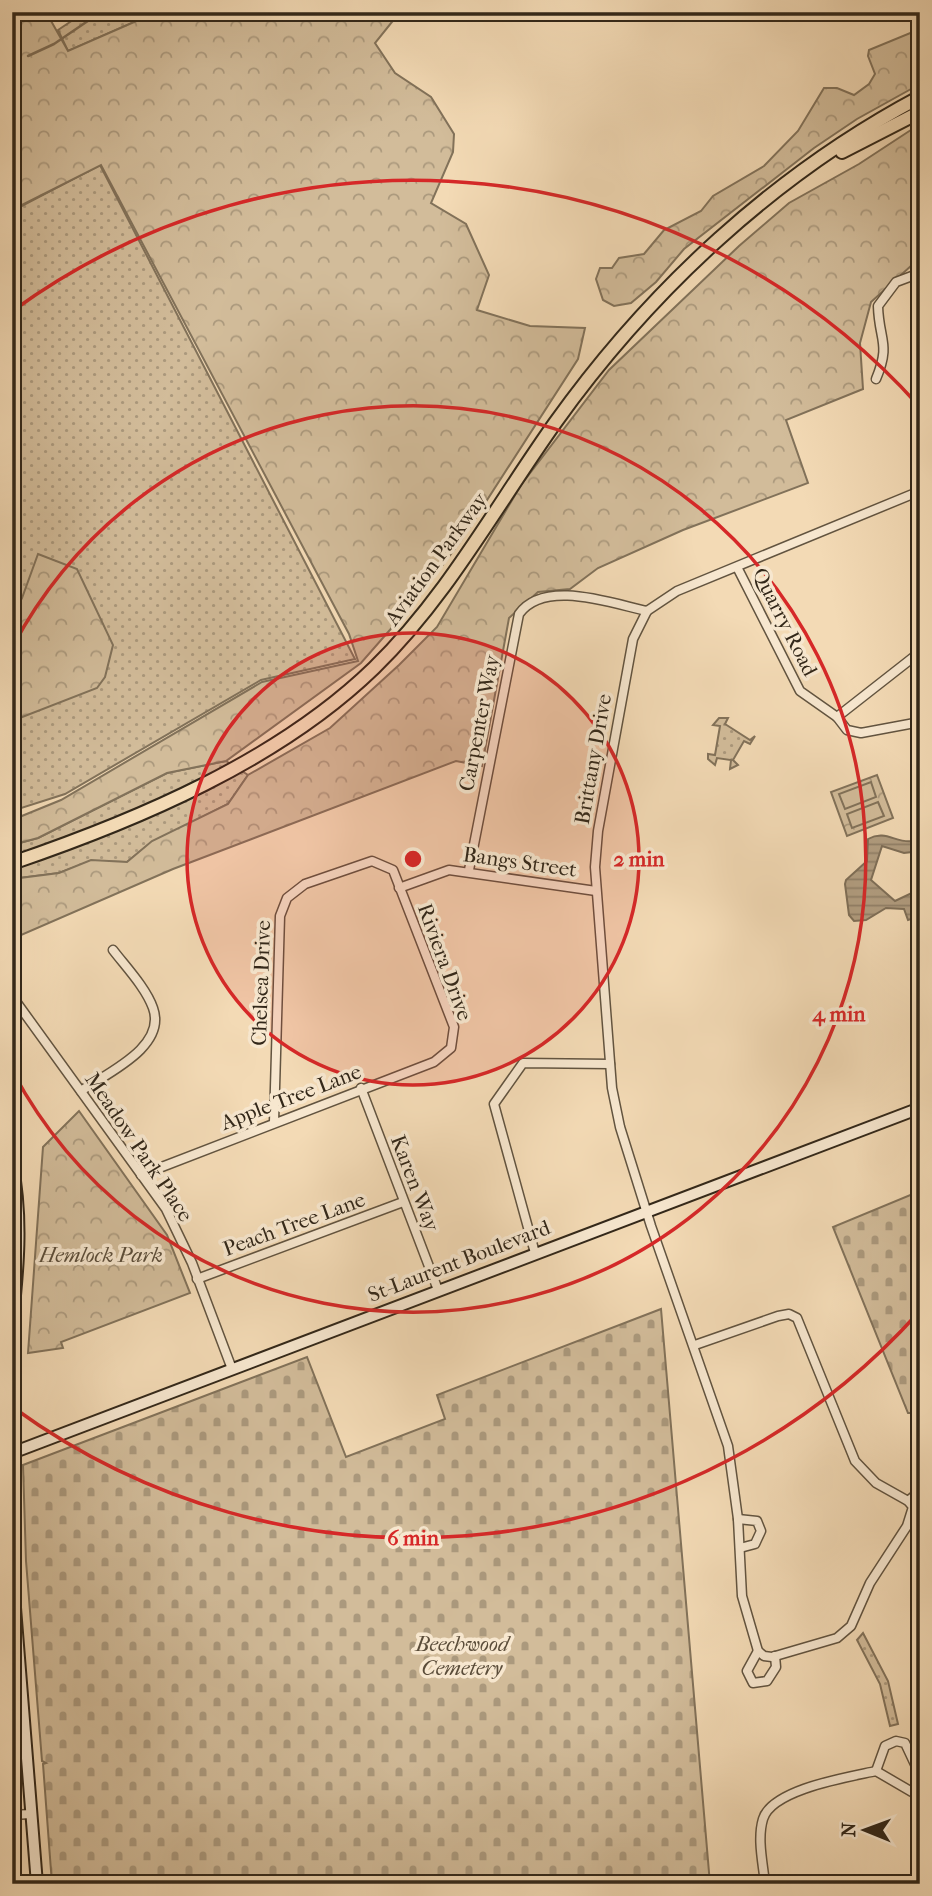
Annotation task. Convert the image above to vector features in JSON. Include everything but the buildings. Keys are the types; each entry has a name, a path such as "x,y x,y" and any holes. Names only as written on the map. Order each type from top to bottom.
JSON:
{"main road":[{"name":"Aviation Parkway","path":"12,863 121,822 234,767 302,727 355,686 404,637 439,594 554,424 618,342 689,267 773,195 831,150 920,97"},
{"name":"Aviation Parkway","path":"773,195 845,150 920,112"},
{"name":"St-Laurent Boulevard","path":"12,1452 920,1108"},
{"path":"12,1163 19,1196 20,1242 12,1325"},
{"path":"12,1570 37,1884"}],"street":[{"path":"876,379 886,357 878,306 896,282 920,273"},
{"path":"647,611 677,591 920,491"},
{"name":"Quarry Road","path":"737,567 800,691 837,717 847,730 861,733 920,722"},
{"name":"Carpenter Way","path":"469,870 516,624 526,604 544,596 559,594 647,611"},
{"name":"Brittany Drive","path":"647,611 635,631 598,831 596,891 610,1064 620,1127 728,1446 738,1519 742,1596 758,1651"},
{"path":"837,717 920,652"},
{"name":"Chelsea Drive","path":"274,1122 280,916 287,898 305,884 372,860 393,870 399,888"},
{"name":"Bangs Street","path":"399,888 449,870 469,870 596,891"},
{"name":"Riviera Drive","path":"399,888 454,1027 452,1048"},
{"path":"81,1091 149,1042 156,1023 153,1006 113,950"},
{"name":"Meadow Park Place","path":"12,996 166,1209 232,1369"},
{"name":"Apple Tree Lane","path":"141,1175 434,1062 452,1048"},
{"path":"535,1253 494,1104 523,1063 610,1064"},
{"name":"Karen Way","path":"361,1088 438,1290"},
{"name":"Peach Tree Lane","path":"197,1279 403,1202"},
{"path":"695,1345 778,1316 789,1314 797,1318 855,1461 876,1483 908,1501 916,1514 870,1583 850,1626 837,1639 775,1656 764,1656 758,1651 747,1671 753,1683 767,1681 776,1667 775,1656"},
{"path":"908,1501 920,1490"},
{"path":"738,1519 757,1521 761,1531 755,1544 740,1548"},
{"path":"876,1771 885,1746 896,1741 905,1743 920,1775"},
{"path":"765,1884 760,1836 764,1815 780,1800 826,1781 876,1771 912,1792 920,1791"},
{"path":"12,1815 31,1815"}],"green space":[{"path":"12,12 46,12 68,51 157,12 400,12 375,43 395,73 431,97 454,134 453,152 431,203 466,224 489,275 477,310 530,326 585,328 578,359 460,542 417,599 361,663 226,761 167,773 38,838 12,845 12,820 61,800 262,682 358,661 349,634 101,165 12,210"},
{"path":"85,12 157,12 68,51 58,30"},
{"path":"920,29 920,84 857,119 814,148 684,249 656,282 631,303 614,306 603,300 596,279 600,268 612,268 619,258 644,254 664,230 701,211 713,196 764,166 798,131 824,88 837,88 854,95 869,84 875,74 868,56 869,50"},
{"path":"920,124 920,265 912,265 871,302 860,343 863,389 786,420 808,483 683,530 598,568 570,589 538,592 509,618 482,766 456,761 173,869 12,939 12,879 59,873 91,860 127,862 152,841 228,804 248,775 330,728 437,627 521,485 609,370 739,246 789,203 859,164"},
{"path":"100,165 355,659 261,680 65,794 12,811 12,211"},
{"path":"38,554 77,569 113,645 105,677 97,688 12,721 12,616 22,598"},
{"path":"719,718 728,718 725,724 750,740 755,736 750,744 744,741 733,760 738,765 730,769 731,760 717,758 715,765 708,759 708,754 715,755 720,726 713,725"},
{"path":"226,761 248,775 228,804 148,845 127,862 91,861 59,873 12,879 12,845 38,838 167,773"},
{"path":"877,775 893,818 847,836 831,792"},
{"path":"871,782 876,797 845,809 839,794"},
{"path":"878,802 884,816 852,828 847,814"},
{"name":"Hemlock Park","path":"79,1111 167,1235 190,1293 61,1342 63,1348 28,1353 43,1147"},
{"path":"920,1191 920,1413 908,1413 833,1227"},
{"name":"Beechwood Cemetery","path":"661,1309 710,1884 52,1884 43,1764 46,1763 42,1761 26,1561 23,1465 307,1357 346,1457 445,1419 437,1395"},
{"path":"863,1633 888,1681 898,1724 890,1726 880,1684 857,1640"}],"shaded area":[{"path":"920,803 920,851 904,853 882,846 871,880 895,901 920,889 920,916 908,920 904,909 886,908 866,920 854,921 849,915 845,884 867,861 868,839 886,836 901,841 913,841 917,836 912,818"}],"waterway":[{"path":"28,56 54,44 101,12"}]}
